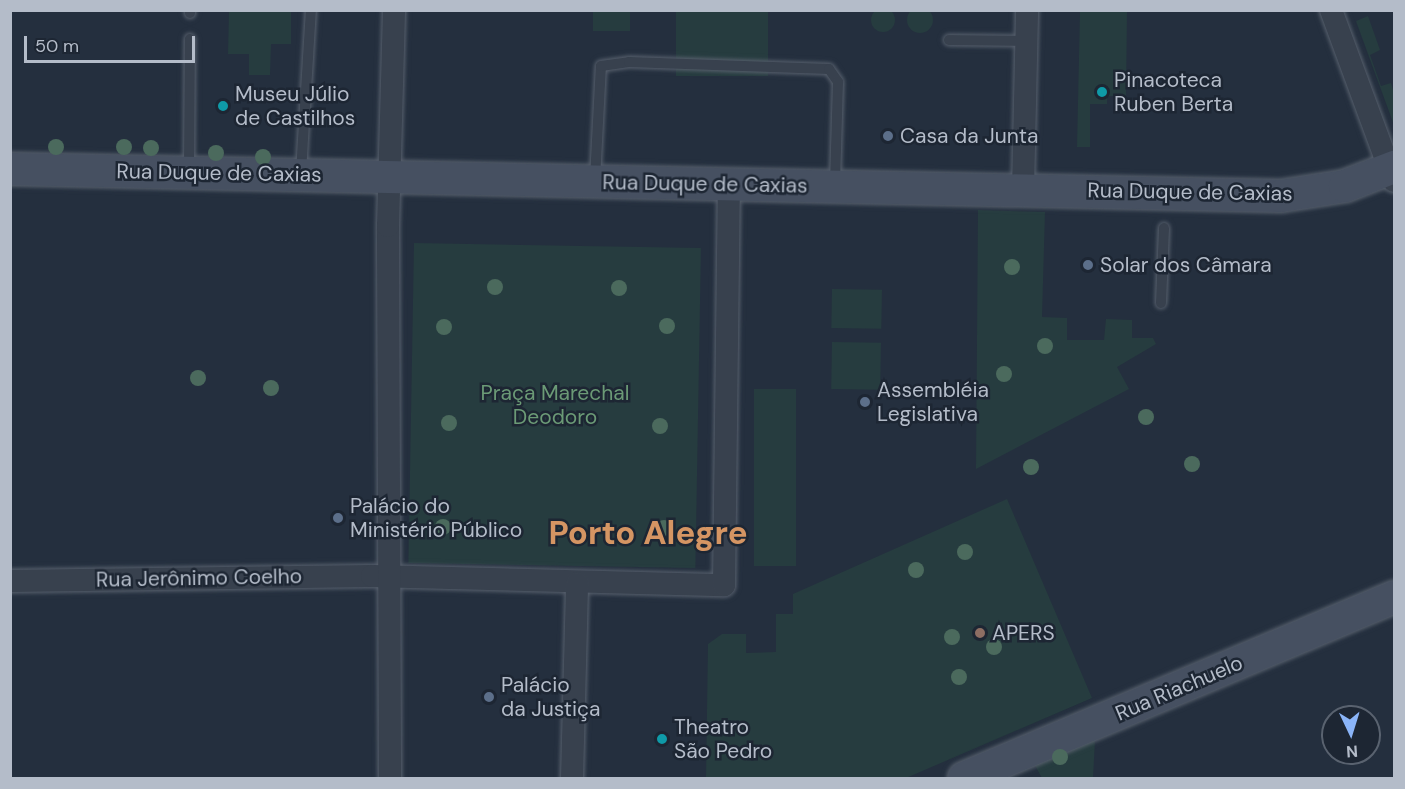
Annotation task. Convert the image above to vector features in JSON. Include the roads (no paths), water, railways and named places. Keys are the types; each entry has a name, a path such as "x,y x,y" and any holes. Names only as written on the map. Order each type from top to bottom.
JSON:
{"street":[{"path":"390,778 389,177 394,10"},
{"path":"1023,189 1027,10"},
{"path":"1332,10 1393,172"},
{"name":"Rua Duque de Caxias","path":"10,169 1281,196 1345,186 1393,172"},
{"path":"388,577 724,585 729,185"},
{"name":"Rua Jerônimo Coelho","path":"10,581 388,577"},
{"path":"572,778 577,583"},
{"name":"Rua Riachuelo","path":"969,778 1186,680 1395,597"}],"lane":[{"path":"301,175 311,10"},
{"path":"189,173 190,39"},
{"path":"949,40 1026,41"},
{"path":"594,183 601,66 629,62 829,69 838,82 835,186"},
{"path":"1161,303 1164,228"}],"place":[{"name":"Pinacoteca Ruben Berta","path":"1102,92"},
{"name":"Museu Júlio de Castilhos","path":"223,106"},
{"name":"Casa da Junta","path":"888,136"},
{"name":"Solar dos Câmara","path":"1088,265"},
{"name":"Assembléia Legislativa","path":"865,402"},
{"name":"Palácio do Ministério Público","path":"338,518"},
{"name":"APERS","path":"980,633"},
{"name":"Palácio da Justiça","path":"489,697"},
{"name":"Theatro São Pedro","path":"662,739"}],"district":[{"name":"Porto Alegre","path":"648,533"}],"park label":[{"name":"Praça Marechal Deodoro","path":"555,405"}]}
